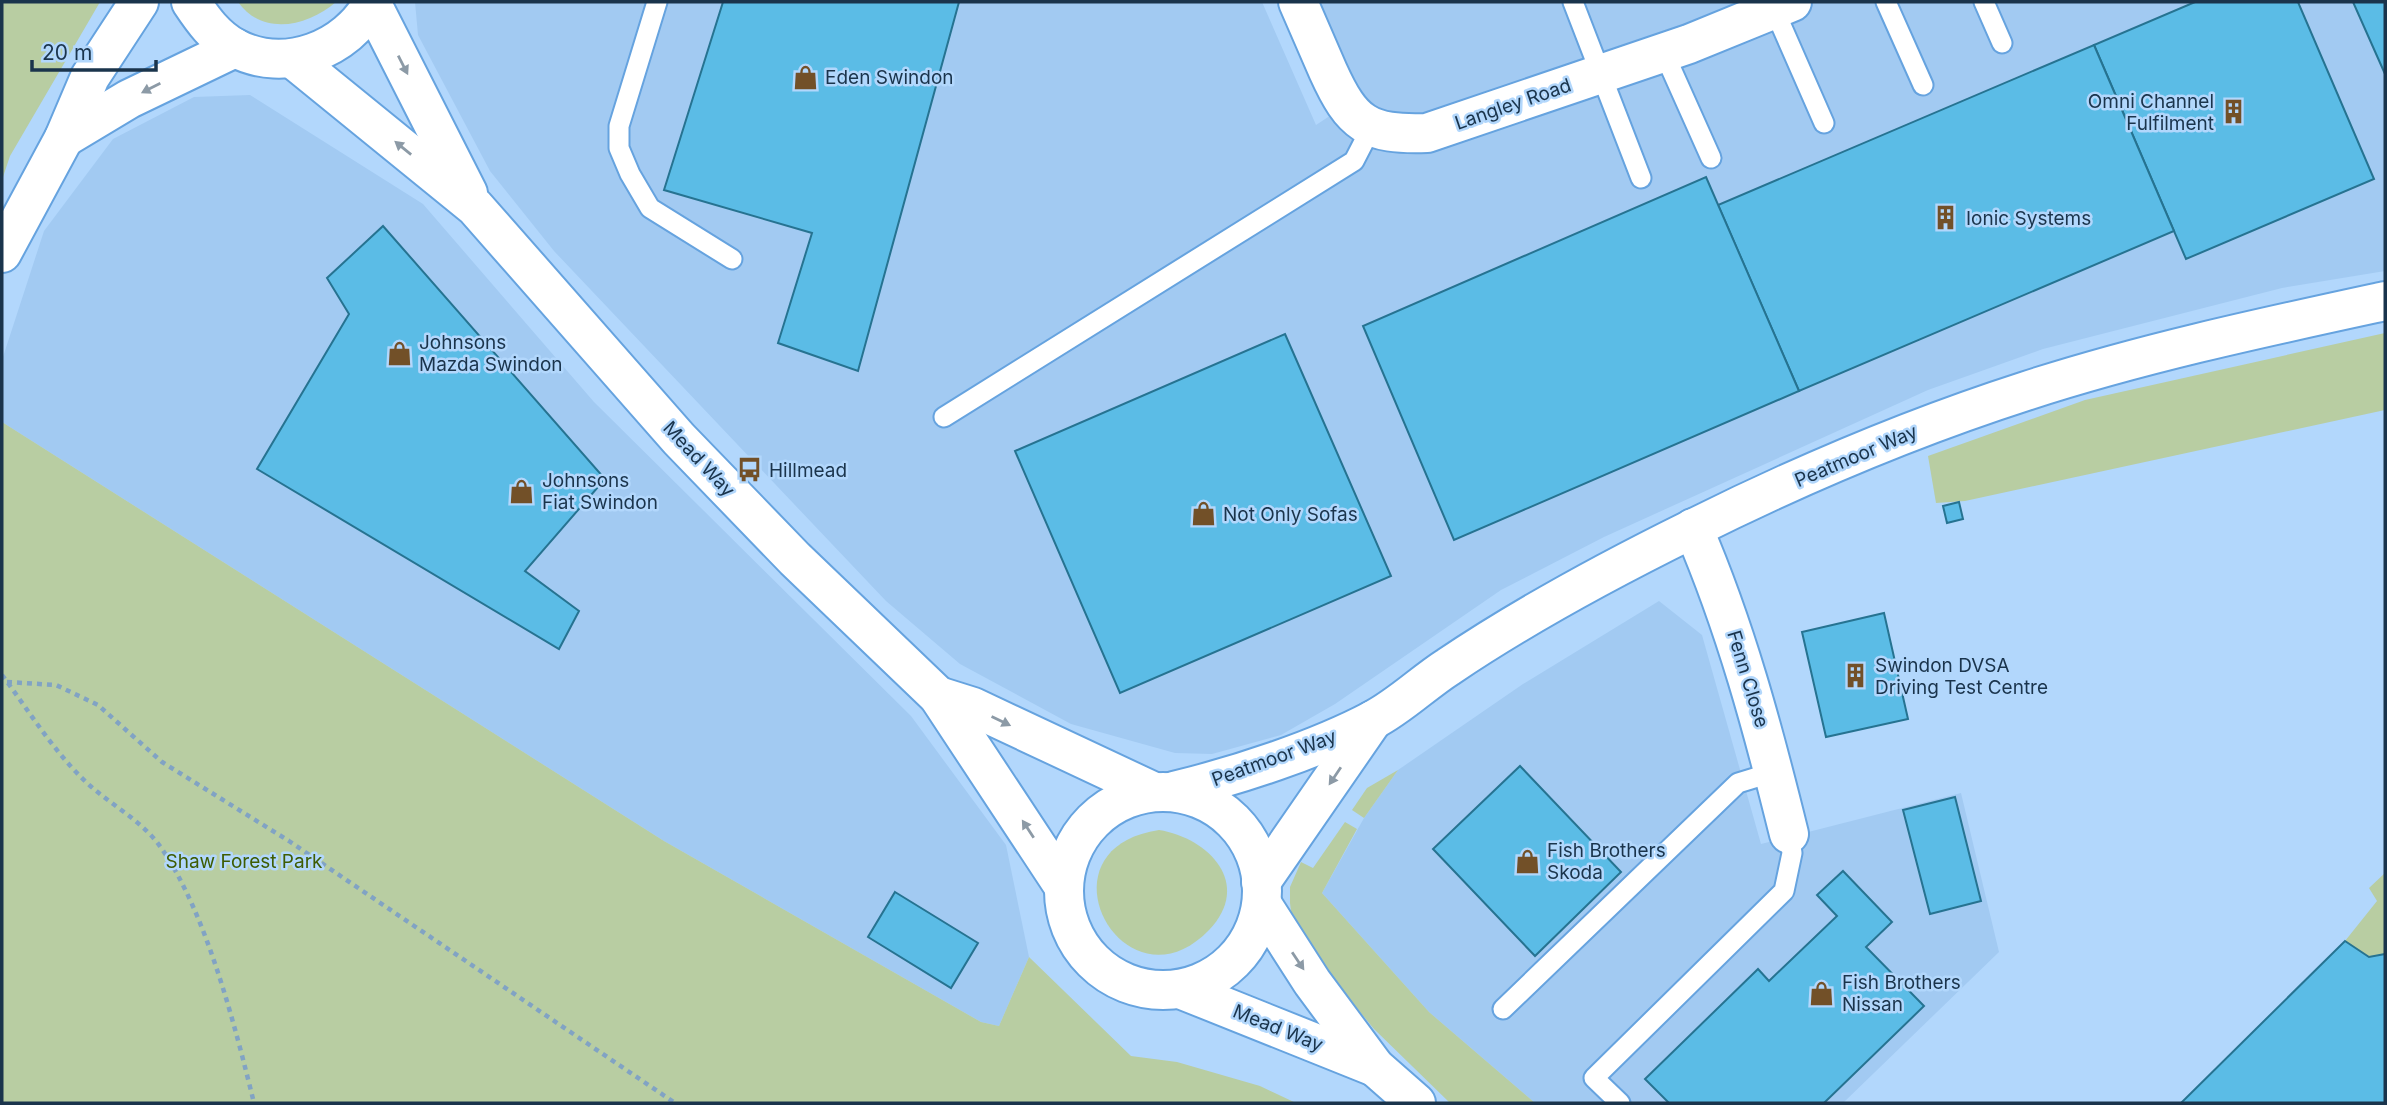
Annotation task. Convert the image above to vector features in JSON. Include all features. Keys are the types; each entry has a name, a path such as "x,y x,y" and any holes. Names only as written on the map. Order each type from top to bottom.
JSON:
{"main road":[{"path":"2,253 64,138 90,77 139,2"},
{"path":"191,2 207,27 235,48 263,57 293,59 325,50 352,31 373,3"},
{"path":"1298,2 1345,107 1371,128"},
{"name":"Mead Way","path":"373,3 475,207"},
{"name":"Langley Road","path":"1371,128 1402,134 1427,134 1664,52 1783,6"},
{"path":"64,138 129,99 235,48"},
{"name":"Mead Way","path":"293,59 475,207 679,439 795,559 938,696 1064,887"},
{"name":"Peatmoor Way","path":"1163,791 1261,766 1373,720 1448,667 1526,618 1693,528 1901,435 2026,391 2218,338 2385,301"},
{"name":"Fenn Close","path":"1693,528 1720,592 1748,672 1789,834"},
{"name":"Mead Way","path":"938,696 973,708 1163,791"},
{"name":"Peatmoor Way","path":"1262,893 1373,720"},
{"path":"1163,791 1195,796 1225,813 1248,838 1261,870 1262,893 1253,934 1235,960 1210,979 1180,989 1149,989 1118,979 1095,963 1077,942 1066,915 1064,887 1069,857 1083,831 1104,811 1130,796 1163,791"},
{"name":"Mead Way","path":"1262,893 1312,982 1376,1067 1416,1103"},
{"name":"Mead Way","path":"1180,989 1376,1067"}],"lane":[{"path":"657,2 620,126 619,148 629,174 650,208 732,259"},
{"path":"1573,2 1641,178"},
{"path":"1886,2 1923,85"},
{"path":"1984,2 2002,43"},
{"path":"1783,6 1824,123"},
{"path":"1664,52 1711,158"},
{"path":"944,417 1354,161 1371,128"},
{"path":"1503,1009 1738,783 1774,772"},
{"path":"1620,1103 1594,1078 1784,891 1792,853 1789,834"}],"path":[{"path":"2,675 62,758 88,784 148,833 162,849 203,932 254,1103"},
{"path":"7,682 56,685 98,705 162,762 289,841 676,1103"}],"shaded area":[{"path":"415,2 1262,2 1316,125 1357,98 1316,2 2385,2 2385,271 2282,288 2043,349 1928,390 1604,537 1501,590 1335,704 1281,735 1212,754 1175,753 1071,724 960,664 886,601 554,251 490,171 418,35"},
{"path":"250,95 423,204 594,402 911,716 1006,845 1029,957 999,1026 981,1022 664,841 2,422 2,360 44,231 113,139 194,97"},
{"path":"1659,601 1702,635 1761,844 1961,793 1999,952 1843,1103 1535,1103 1429,1012 1322,893 1364,818 1398,770 1523,684"}],"green space":[{"path":"2,2 100,2 10,156 2,180"},
{"path":"238,2 336,2 299,22 273,24 248,13"},
{"path":"2385,333 2385,410 1965,501 1936,503 1928,456 2085,400"},
{"name":"Shaw Forest Park","path":"2,422 664,841 981,1022 999,1026 1029,957 1131,1056 1177,1062 1260,1086 1296,1103 2,1103"},
{"path":"1398,770 1364,818 1352,810 1367,788"},
{"path":"1345,822 1357,829 1322,893 1429,1012 1535,1103 1450,1103 1374,1029 1310,951 1292,919 1290,887 1301,862 1313,868"},
{"path":"1159,830 1177,835 1208,853 1226,880 1227,896 1222,913 1209,930 1178,951 1148,954 1123,942 1105,920 1097,893 1101,866 1121,843"},
{"path":"2385,873 2385,954 2369,957 2345,941 2377,901 2369,888"}],"building":[{"path":"723,2 959,2 858,371 778,343 812,233 664,190"},
{"name":"Omni Channel Fulfilment","path":"2195,2 2298,2 2374,179 2186,259 2094,45"},
{"path":"2353,2 2385,2 2385,74"},
{"name":"Ionic Systems","path":"2094,45 2174,231 1799,391 1718,205"},
{"path":"1706,177 1799,391 1454,540 1363,326"},
{"path":"383,226 605,479 525,571 579,611 559,649 257,469 349,314 327,278"},
{"name":"Not Only Sofas","path":"1285,334 1391,576 1120,693 1015,451"},
{"path":"1959,502 1963,519 1947,523 1943,506"},
{"name":"Swindon DVSA Driving Test Centre","path":"1884,613 1908,719 1826,737 1802,632"},
{"name":"Fish Brothers Skoda","path":"1520,766 1621,872 1535,956 1433,849"},
{"path":"1955,797 1981,901 1930,914 1903,810"},
{"name":"Fish Brothers Nissan","path":"1843,871 1892,922 1866,947 1924,1006 1824,1103 1669,1103 1645,1079 1758,969 1769,981 1837,916 1817,895"},
{"path":"895,892 978,943 951,988 868,937"},
{"path":"2345,941 2369,957 2385,954 2385,1103 2181,1103"}],"place":[{"name":"Eden Swindon","path":"805,77"},
{"name":"Omni Channel Fulfilment","path":"2234,112"},
{"name":"Ionic Systems","path":"1946,218"},
{"name":"Johnsons Mazda Swindon","path":"399,353"},
{"name":"Hillmead","path":"749,470"},
{"name":"Johnsons Fiat Swindon","path":"522,491"},
{"name":"Not Only Sofas","path":"1203,514"},
{"name":"Swindon DVSA Driving Test Centre","path":"1855,676"},
{"name":"Fish Brothers Skoda","path":"1527,861"},
{"name":"Fish Brothers Nissan","path":"1822,993"}]}
